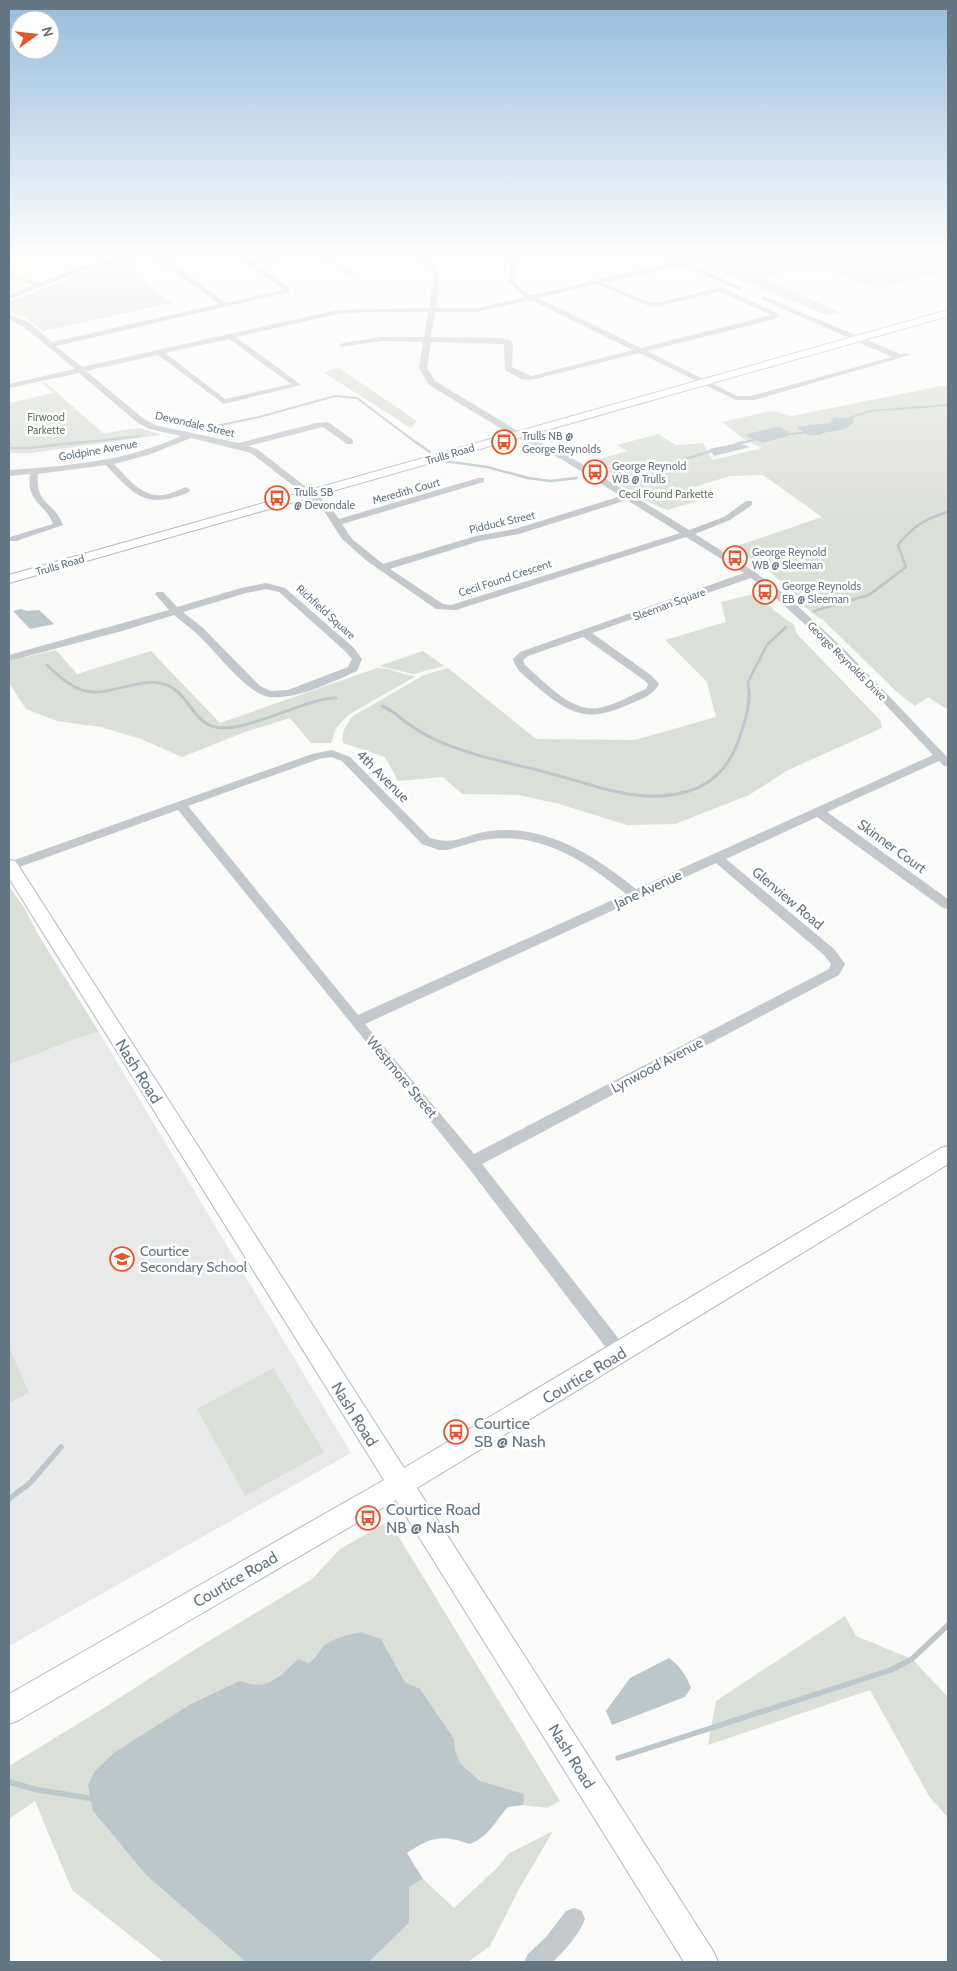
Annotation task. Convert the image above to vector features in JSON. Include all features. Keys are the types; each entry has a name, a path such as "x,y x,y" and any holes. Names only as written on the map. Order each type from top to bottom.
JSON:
{"main road":[{"name":"Courtice Road","path":"620,1353 948,1154"},
{"name":"Nash Road","path":"399,1484 702,1962"}],"street":[{"name":"Devondale Street","path":"46,342 141,421 152,427 240,446 254,451 310,494"},
{"path":"50,345 64,342"},
{"path":"9,386 203,342"},
{"path":"159,352 224,402 297,384 238,342"},
{"path":"343,345 360,342"},
{"name":"George Reynolds Drive","path":"426,342 422,368 432,383 518,435 564,457 752,574 785,600 840,651 944,760"},
{"path":"507,342 509,345 508,368 524,377 531,378 672,342"},
{"path":"624,342 736,398 746,399 902,356 867,342"},
{"name":"Trulls Road","path":"9,579 843,342"},
{"path":"240,446 316,424 325,424 350,442"},
{"name":"Goldpine Avenue","path":"9,473 34,472 108,462 168,446 188,436"},
{"path":"108,462 146,498 164,498 186,490"},
{"path":"13,539 58,525 57,518 40,504 32,488 34,472"},
{"name":"Meredith Court","path":"337,523 481,480"},
{"name":"Cecil Found Crescent","path":"310,494 333,514 348,540 382,568 440,607 452,608 686,533 742,511 749,503"},
{"name":"Pidduck Street","path":"382,568 478,538 516,532 627,497"},
{"name":"Sleeman Square","path":"585,633 654,684 650,691 601,711 579,711 573,708 520,666 518,659 524,654 752,574"},
{"name":"Richfield Square","path":"9,658 118,629 175,611 244,590 266,586 282,590 349,648 357,659 353,668 336,677 289,693 269,694 256,688 198,630 175,611"},
{"path":"160,594 175,611"},
{"name":"4th Avenue","path":"9,866 316,756 332,753 346,759 426,841 441,846 505,834 543,840 572,851 598,865 635,895"},
{"name":"Jane Avenue","path":"356,1022 818,811 944,760"},
{"name":"Westmore Street","path":"180,804 472,1162 620,1353"},
{"name":"Skinner Court","path":"818,811 948,905"},
{"name":"Glenview Road","path":"717,858 829,952 838,964"},
{"name":"Nash Road","path":"9,866 399,1484"},
{"name":"Lynwood Avenue","path":"472,1162 823,978 834,972 838,964"},
{"name":"Courtice Road","path":"9,1710 418,1474 620,1353"},
{"path":"536,1962 554,1945 574,1919"}],"shaded area":[{"path":"834,417 853,418 853,423 846,429 820,435 808,435 796,427 829,423"},
{"path":"776,427 789,432 786,434 788,436 762,443 744,435"},
{"path":"739,443 750,447 714,456 709,449"},
{"path":"21,609 27,611 39,610 54,624 30,629 13,611"},
{"name":"Courtice Secondary School","path":"99,1032 351,1453 9,1646 9,1065 75,1039"},
{"path":"361,1632 381,1639 405,1682 420,1689 454,1739 456,1754 461,1764 480,1781 524,1794 523,1805 508,1807 483,1837 470,1844 444,1838 430,1840 407,1853 423,1879 409,1887 409,1923 369,1962 246,1962 146,1875 93,1811 88,1785 95,1771 115,1752 191,1704 240,1681 258,1685 265,1684 278,1677 298,1659 308,1663 330,1642 340,1637"},
{"path":"669,1658 682,1671 691,1688 685,1697 612,1725 606,1711 630,1678"}],"green space":[{"path":"339,368 417,421 411,428 323,372"},
{"name":"Firwood Parkette","path":"45,382 103,433 140,428 161,435 31,453 9,453 9,403 53,393 42,383"},
{"name":"Cecil Found Parkette","path":"948,386 948,710 928,697 915,706 898,693 823,620 800,602 793,592 769,571 734,547 822,517 763,475 730,476 688,489 704,499 667,510 642,499 586,463 627,451 617,445 658,434 676,445 703,443 713,460 762,448 742,438 722,422 771,411 792,416"},
{"path":"758,593 775,611 794,625 797,634 880,720 882,728 788,770 749,795 675,824 627,825 559,804 518,795 462,794 443,777 398,781 385,757 343,743 345,729 353,716 424,675 448,668 536,739 635,740 716,717 707,682 665,640 726,622 721,602"},
{"path":"56,650 77,674 151,651 220,723 377,668 416,676 348,715 336,728 331,743 311,743 290,718 245,732 182,757 141,739 101,727 57,721 26,709 9,683 9,661"},
{"path":"423,651 444,666 413,674 379,666"},
{"path":"9,886 25,909 39,936 99,1032 75,1039 9,1065"},
{"path":"9,1346 29,1393 9,1403"},
{"path":"273,1368 324,1452 245,1496 197,1409"},
{"path":"389,1521 560,1801 547,1808 523,1805 523,1794 480,1781 461,1764 456,1754 454,1739 420,1690 405,1682 381,1639 352,1638 331,1642 308,1663 298,1659 271,1683 253,1686 93,1811 146,1875 246,1962 164,1962 72,1890 35,1801 9,1819 9,1766 194,1650 312,1579 340,1549"},
{"path":"845,1616 856,1636 912,1659 948,1697 948,1818 929,1796 870,1690 708,1745 716,1701"},
{"path":"553,1831 518,1891 490,1946 468,1962 369,1962 409,1923 409,1887 423,1879 454,1908 499,1866 508,1854"}],"waterway":[{"path":"202,429 259,417 335,396 357,398 418,444"},
{"path":"847,419 870,411 948,405"},
{"path":"782,435 808,432"},
{"path":"70,444 140,436"},
{"path":"738,444 758,439"},
{"path":"9,448 29,448 81,442"},
{"path":"416,442 430,452"},
{"path":"736,444 743,442"},
{"path":"612,474 669,464 715,450"},
{"path":"444,461 487,467 528,478 550,481 577,478"},
{"path":"814,611 869,595 906,567 898,545 903,539 920,524 948,512"},
{"path":"749,693 748,682 767,645 786,627"},
{"path":"47,665 67,683 82,690 94,692"},
{"path":"94,692 144,683 157,683 168,686 179,693"},
{"path":"179,693 204,722 221,728 253,723 306,704 336,698"},
{"path":"382,706 391,710 416,729 450,746 601,788 635,795 653,796 671,795 698,788 720,772 731,757 739,739 748,710 749,693"},
{"path":"9,1499 30,1483 61,1447"},
{"path":"618,1758 891,1670 912,1659 948,1625"},
{"path":"9,1782 38,1790 95,1799"}],"place":[{"name":"Trulls NB @ George Reynolds","path":"504,442"},
{"name":"George Reynold WB @ Trulls","path":"595,472"},
{"name":"Trulls SB @ Devondale","path":"277,498"},
{"name":"George Reynold WB @ Sleeman","path":"735,558"},
{"name":"George Reynolds EB @ Sleeman","path":"765,592"},
{"name":"Courtice Secondary School","path":"122,1259"},
{"name":"Courtice SB @ Nash","path":"456,1432"},
{"name":"Courtice Road NB @ Nash","path":"368,1518"}]}
